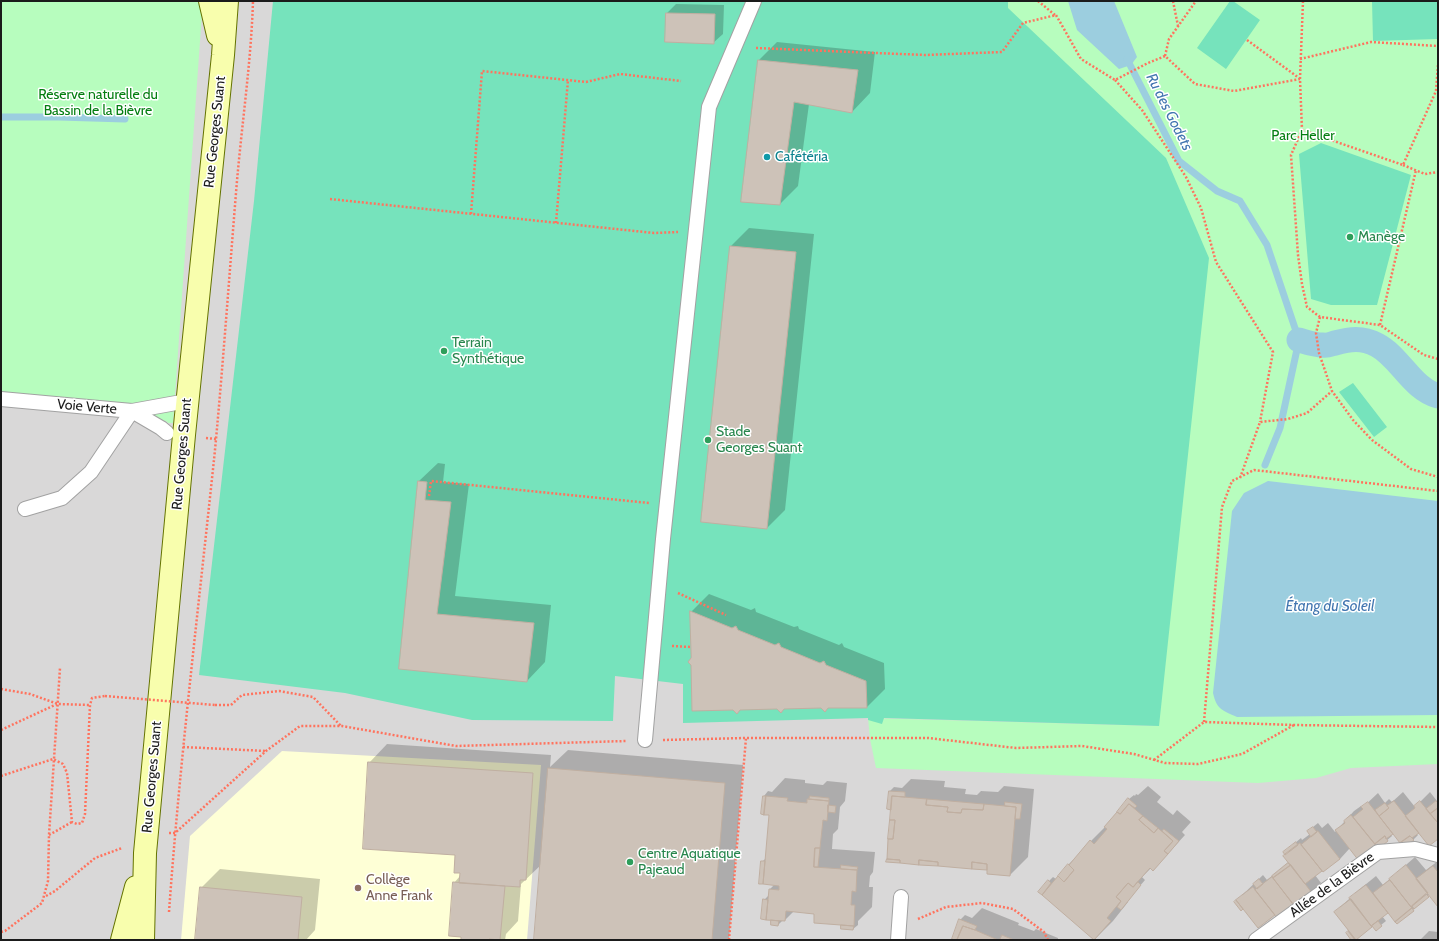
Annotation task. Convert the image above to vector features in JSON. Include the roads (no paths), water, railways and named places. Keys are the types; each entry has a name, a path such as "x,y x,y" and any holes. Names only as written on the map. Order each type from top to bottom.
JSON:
{"main road":[{"name":"Rue Georges Suant","path":"210,1 223,55"},
{"name":"Rue Georges Suant","path":"143,940 146,846 187,401 223,55 227,1"},
{"name":"Rue Georges Suant","path":"122,940 146,846"}],"lane":[{"path":"645,740 666,505 709,107 754,1"},
{"name":"Voie Verte","path":"1,399 132,411 167,433"},
{"path":"25,509 62,498 91,472 132,411 187,401"},
{"name":"Allée de la Bièvre","path":"1256,940 1378,852 1416,849 1438,855"},
{"path":"898,933 901,897"}],"water":[{"path":"1068,1 1114,1 1137,57 1131,65 1119,69 1077,30"},
{"name":"Étang du Soleil","path":"1268,481 1438,501 1438,715 1237,717 1224,711 1218,706 1213,693 1232,511 1244,493"}],"waterway":[{"name":"Ru des Godets","path":"1127,59 1179,161 1217,191 1240,201 1267,245 1299,340 1280,428 1265,465"},
{"path":"1,117 125,119"},
{"path":"1299,340 1324,345 1351,340 1372,342 1393,357 1421,387 1438,396"}],"place":[{"name":"Cafétéria","path":"767,157"},
{"name":"Manège","path":"1350,237"},
{"name":"Terrain Synthétique","path":"444,351"},
{"name":"Stade Georges Suant","path":"708,440"},
{"name":"Centre Aquatique Pajeaud","path":"630,862"},
{"name":"Collège Anne Frank","path":"358,888"}],"park label":[{"name":"Réserve naturelle du Bassin de la Bièvre","path":"98,104"},
{"name":"Parc Heller","path":"1303,136"}]}
